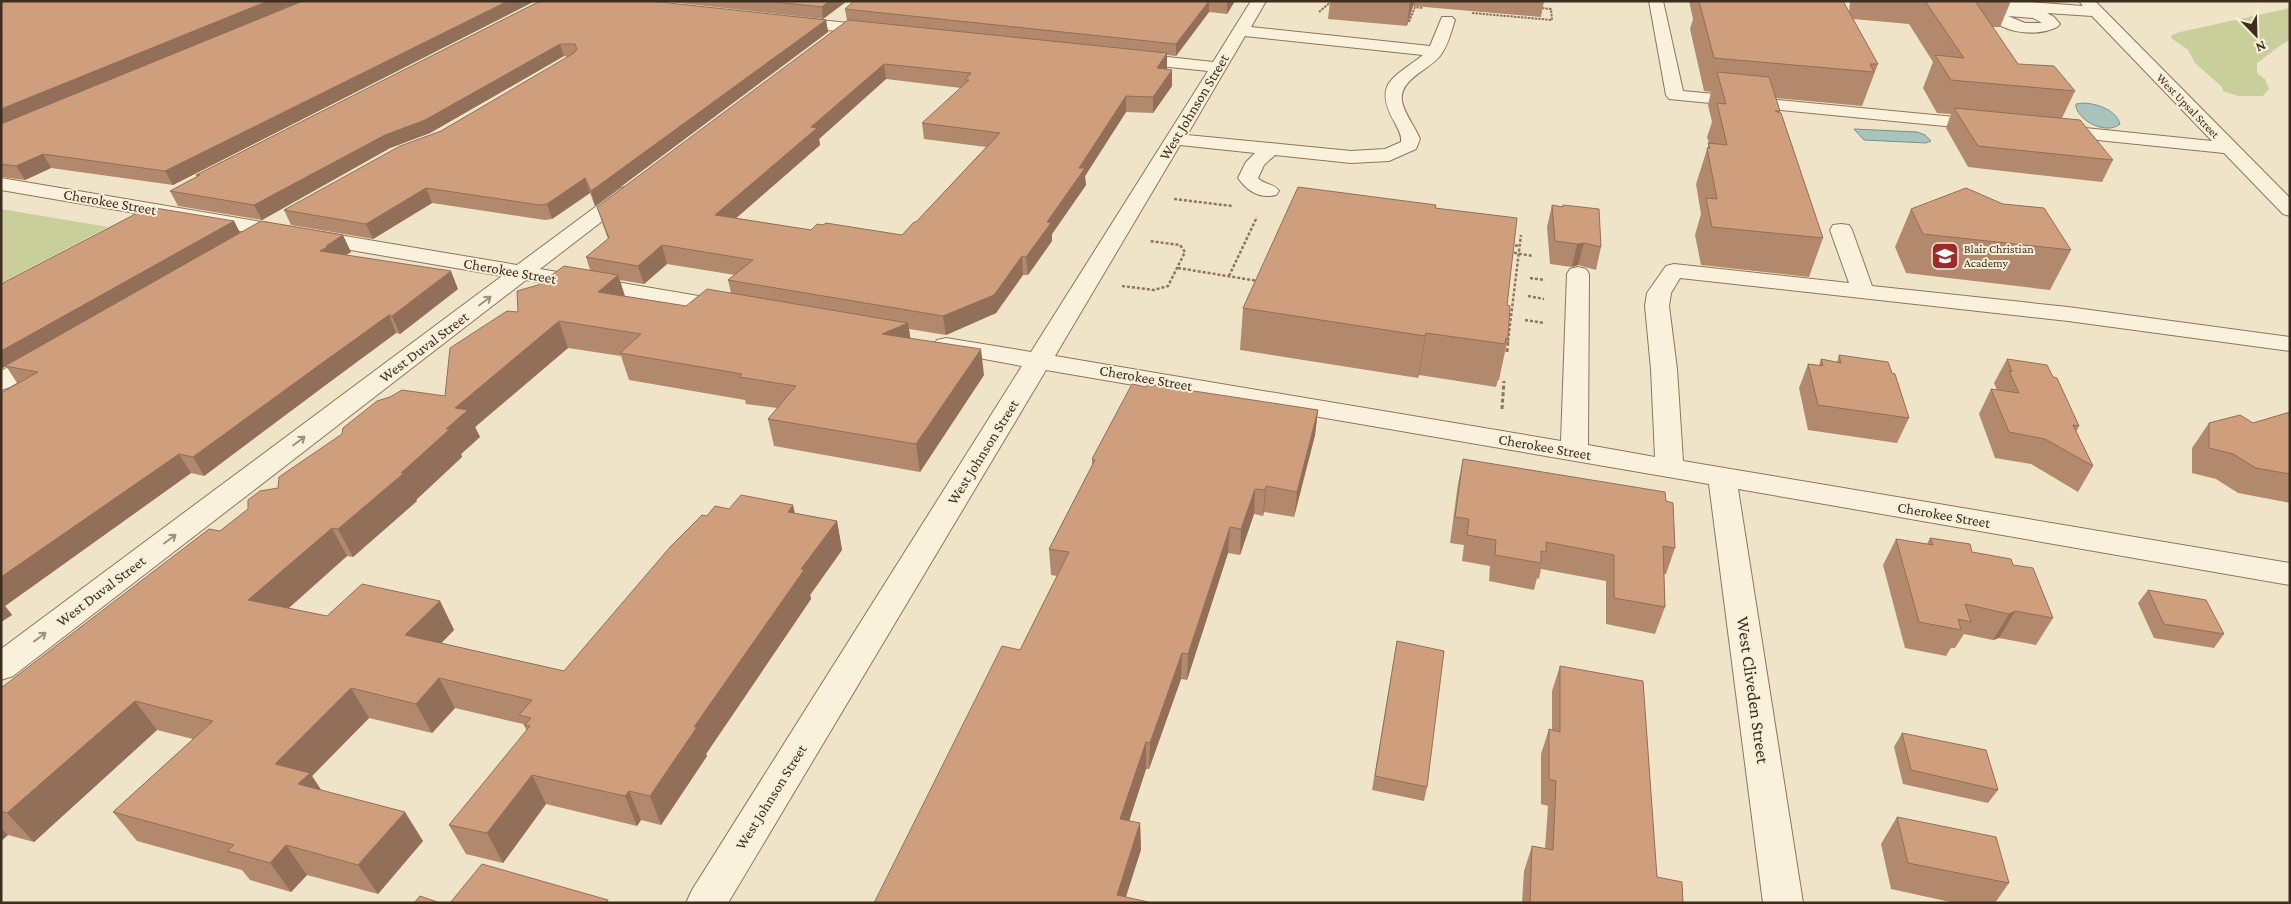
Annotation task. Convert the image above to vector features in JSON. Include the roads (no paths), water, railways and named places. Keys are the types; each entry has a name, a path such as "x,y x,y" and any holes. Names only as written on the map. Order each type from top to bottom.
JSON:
{"street":[{"name":"West Johnson Street","path":"706,903 1258,1"},
{"path":"1656,1 1675,95 2000,126"},
{"path":"1956,1 2017,9 2091,7"},
{"name":"West Upsal Street","path":"2091,7 2290,210"},
{"path":"1178,133 1271,149 1351,158 1389,155 1401,150 1409,145 1411,140 1395,107 1394,91 1405,77 1436,51 1447,20"},
{"path":"779,21 895,33"},
{"path":"1240,31 1436,51"},
{"path":"1117,57 1217,68"},
{"path":"2039,130 2229,148"},
{"path":"1269,191 1254,186 1248,178 1256,162 1271,149"},
{"name":"West Duval Street","path":"1,667 643,181"},
{"name":"Cherokee Street","path":"1,184 745,311"},
{"path":"147,208 171,196"},
{"path":"235,247 287,215"},
{"path":"1841,230 1863,292"},
{"path":"1669,468 1664,369 1658,306 1659,293 1674,271 2068,314 2290,344"},
{"path":"1574,452 1576,430 1578,274"},
{"name":"Cherokee Street","path":"930,342 2290,574"},
{"path":"1,382 62,347"},
{"name":"West Cliveden Street","path":"1722,477 1783,903"}],"water":[{"path":"2084,103 2111,111 2120,124 2108,128 2088,122 2076,107 2076,104"},
{"path":"1854,129 1917,132 1925,135 1931,141 1926,143 1864,140"}],"place":[{"name":"Blair Christian Academy","path":"1945,256"}]}
